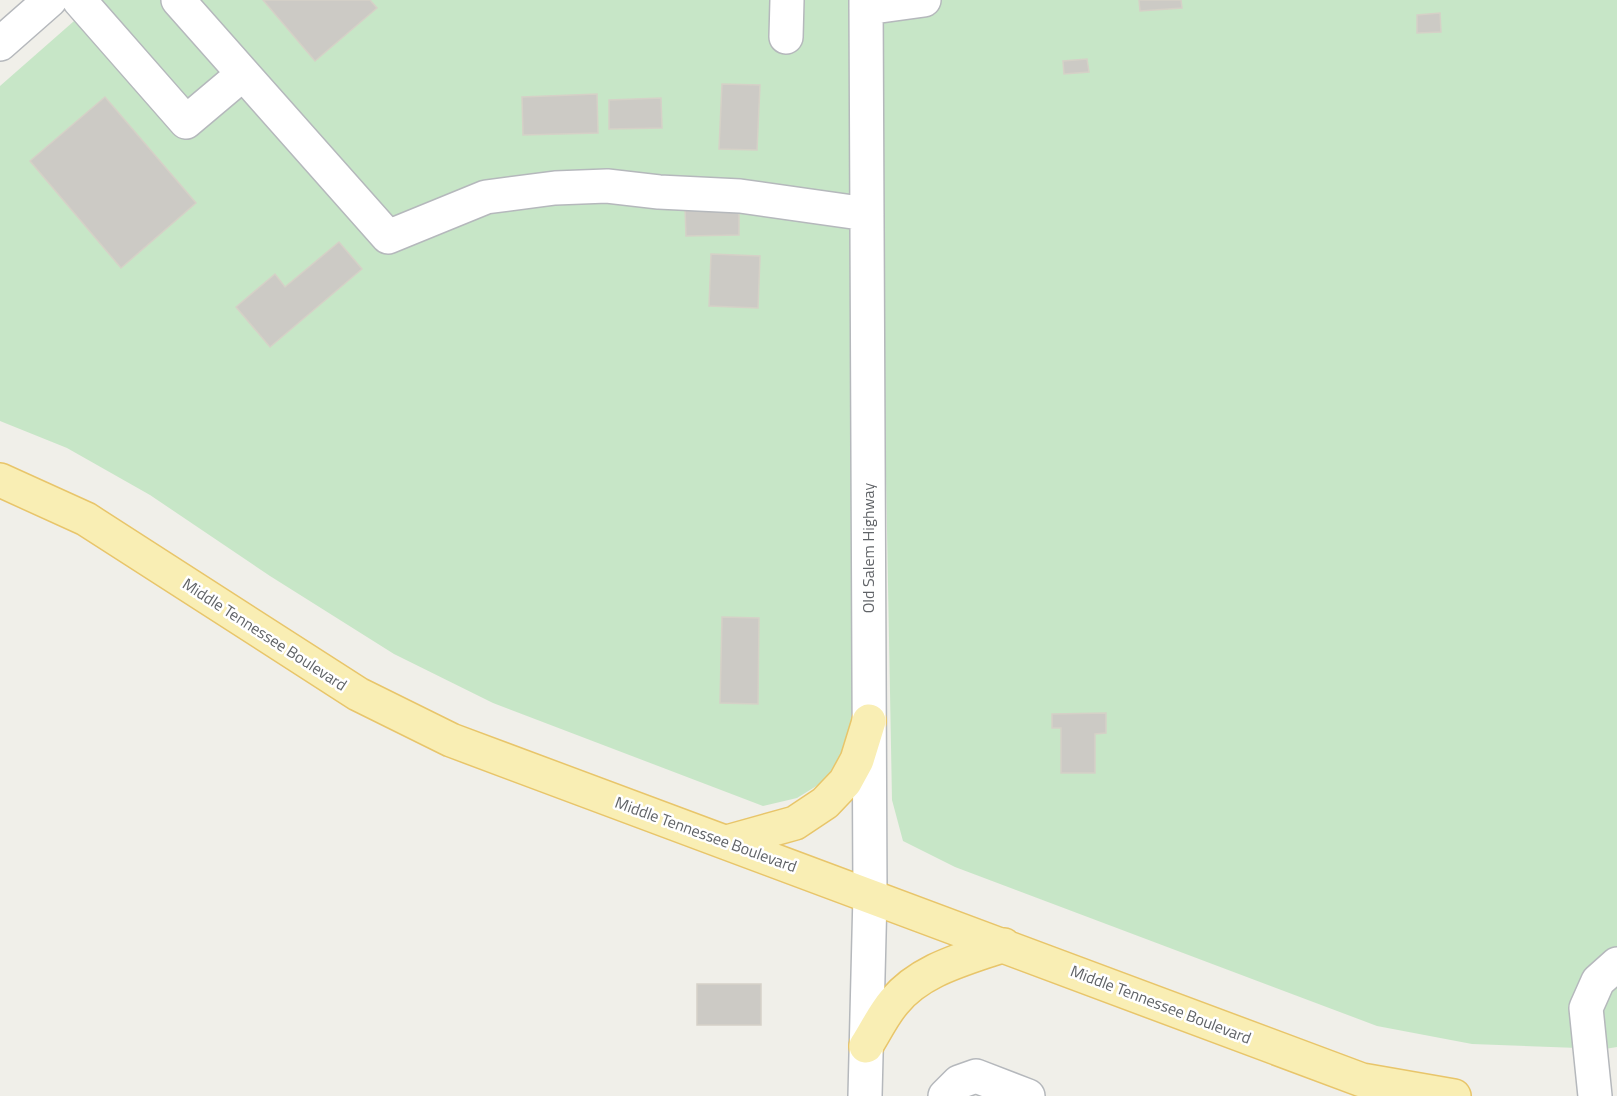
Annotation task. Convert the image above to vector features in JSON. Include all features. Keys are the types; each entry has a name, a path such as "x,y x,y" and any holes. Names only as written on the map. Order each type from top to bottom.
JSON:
{"main road":[{"name":"Middle Tennessee Boulevard","path":"0,480 86,519 358,694 451,740 1362,1080 1454,1096"},
{"path":"727,842 795,823 825,803 845,782 857,760 869,721"},
{"path":"866,1046 893,1002 924,976 943,966 1004,945"}],"street":[{"path":"0,44 50,0"},
{"path":"79,0 186,122 243,74"},
{"path":"178,0 388,237 486,197 555,188 597,186 740,196 867,214"},
{"path":"786,37 787,0"},
{"path":"866,4 924,0"},
{"name":"Old Salem Highway","path":"865,1096 870,895 866,4"},
{"path":"1596,1096 1586,1008 1598,981 1617,964"},
{"path":"945,1096 959,1082 976,1076 1028,1096"}],"green space":[{"path":"98,0 853,0 853,697 849,744 826,780 797,798 763,806 493,703 394,654 270,576 150,495 67,448 0,421 0,86"},
{"path":"883,0 1617,0 1617,1047 1605,1049 1472,1044 1377,1026 955,867 903,841 892,800 883,314"}],"building":[{"path":"263,0 370,0 377,8 315,61"},
{"path":"1139,0 1181,0 1182,8 1140,11"},
{"path":"1440,13 1441,32 1417,33 1417,15"},
{"path":"1087,59 1089,72 1064,74 1063,61"},
{"path":"722,84 760,85 757,150 719,149"},
{"path":"597,94 598,133 523,135 522,97"},
{"path":"105,97 196,203 121,268 30,161"},
{"path":"661,98 662,128 609,129 609,100"},
{"path":"739,206 739,235 686,236 685,207"},
{"path":"339,242 362,269 270,347 236,307 275,274 285,287"},
{"path":"711,254 760,256 758,308 709,306"},
{"path":"722,617 759,618 758,704 720,703"},
{"path":"1106,713 1106,733 1095,734 1095,773 1061,773 1061,728 1052,728 1052,714"},
{"path":"697,984 761,984 761,1025 697,1025"}]}
